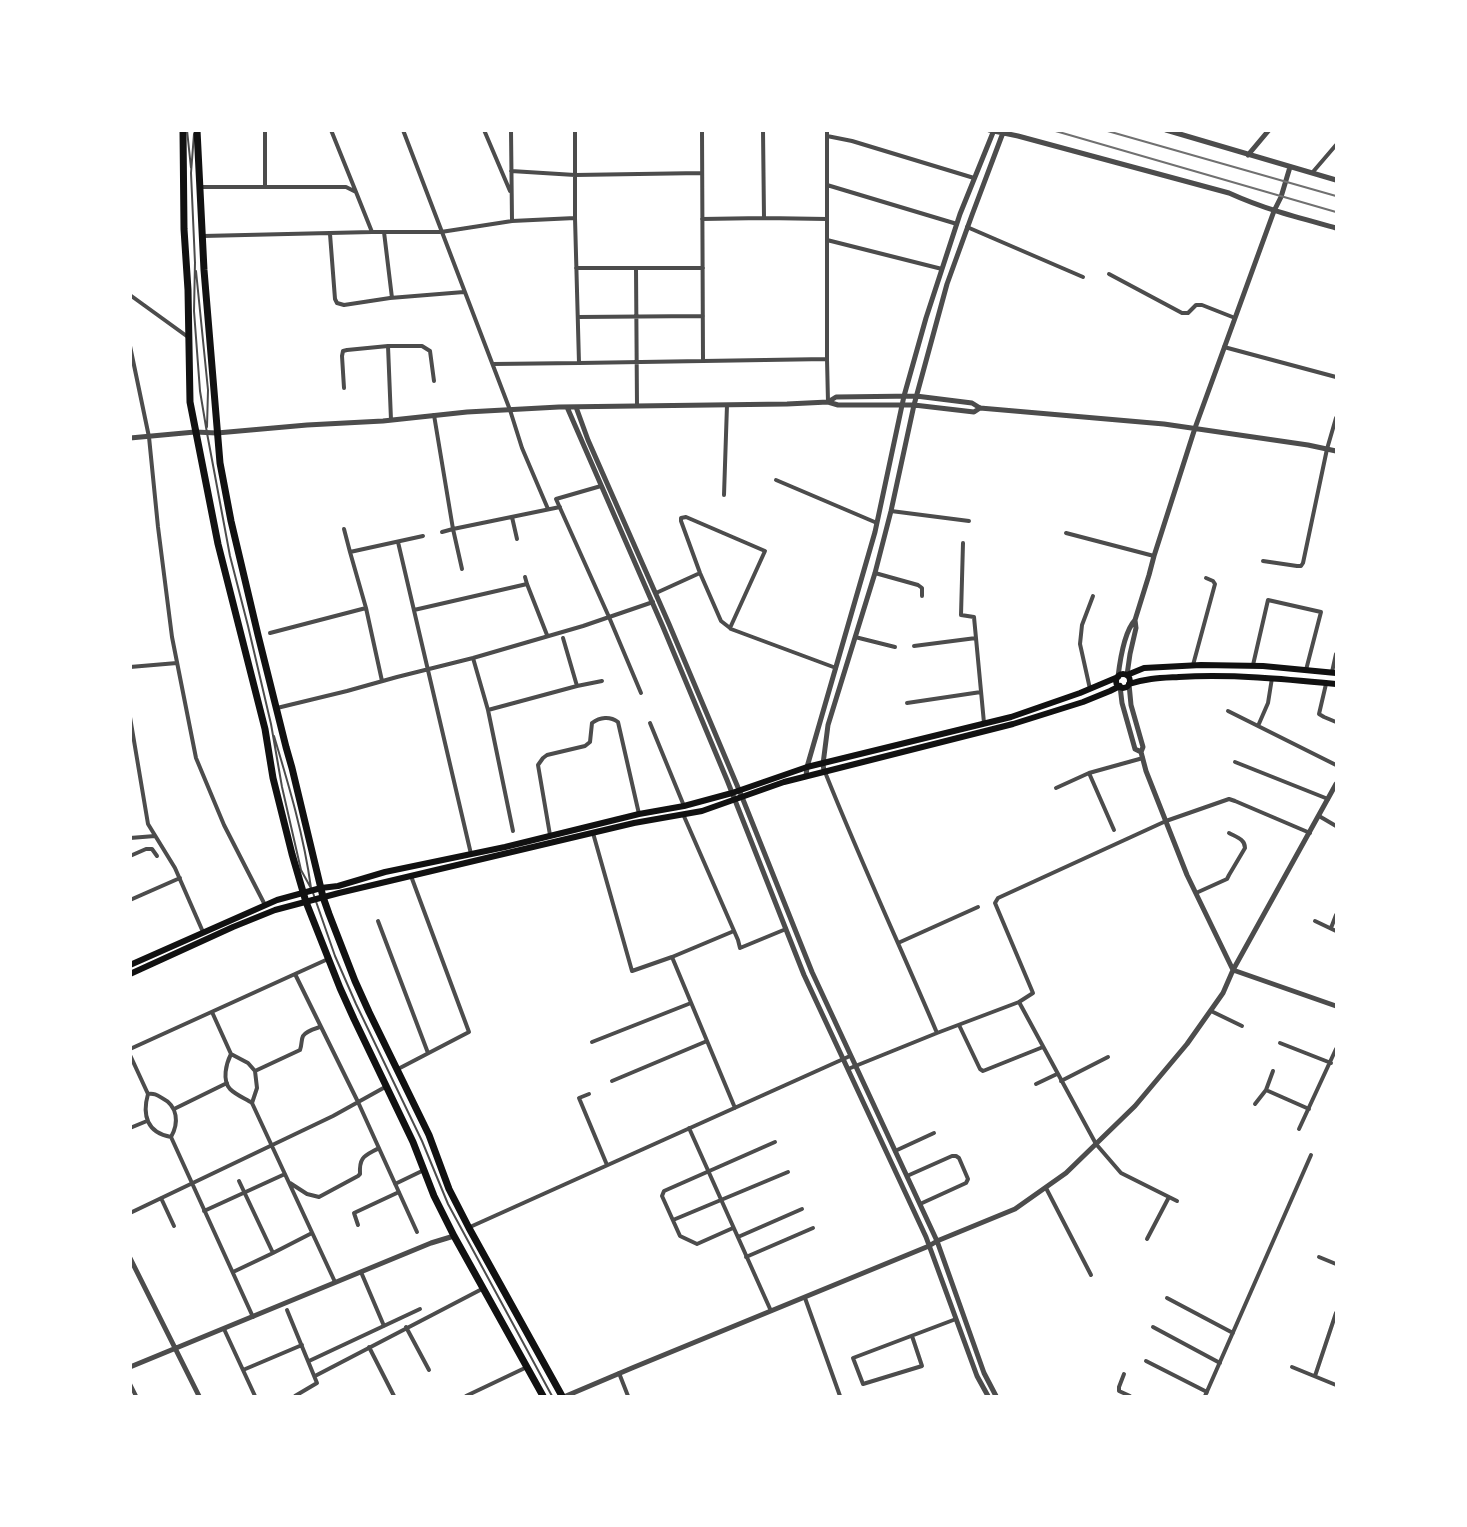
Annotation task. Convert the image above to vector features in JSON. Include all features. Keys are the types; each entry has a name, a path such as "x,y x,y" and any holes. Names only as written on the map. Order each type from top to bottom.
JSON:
{"main road":[{"path":"185,130 184,229 188,290 190,402 218,543 292,854 306,902 328,958 354,1019 413,1142 434,1196 543,1396"},
{"path":"196,130 204,270 220,463 231,521 323,897 355,981 429,1135 449,1189 564,1396"},
{"path":"130,974 275,910 634,823 702,811 807,767 1011,717 1090,689 1121,674 1127,675 1144,668 1193,665 1253,666 1334,673"},
{"path":"1127,675 1130,678 1129,684"},
{"path":"130,965 277,900 312,890 338,886 385,872 471,855 639,814 737,795 1013,724 1083,702 1145,678 1201,675 1336,684"},
{"path":"1118,677 1117,683 1120,686"}],"street":[{"path":"265,130 265,187"},
{"path":"331,130 372,232"},
{"path":"403,130 510,410 522,448 548,510"},
{"path":"484,130 512,195"},
{"path":"511,130 512,220"},
{"path":"575,130 579,363"},
{"path":"702,130 703,361"},
{"path":"763,130 764,218"},
{"path":"988,130 1003,132 1228,193 1274,211 1336,228"},
{"path":"1166,130 1336,180"},
{"path":"1248,155 1269,130"},
{"path":"806,776 877,523 904,396 926,318 957,224 993,131"},
{"path":"937,1033 853,843 823,764 828,725 875,573 916,396 947,284 1003,132"},
{"path":"828,402 827,133 974,178"},
{"path":"1312,173 1336,145"},
{"path":"1118,677 1130,625 1134,620 1149,576 1195,428 1281,197 1290,166"},
{"path":"511,171 575,175 702,173"},
{"path":"827,185 957,224"},
{"path":"200,187 346,187 356,192"},
{"path":"202,236 441,232 512,220 575,218"},
{"path":"702,219 827,219"},
{"path":"967,227 1083,277"},
{"path":"384,232 392,298"},
{"path":"330,234 337,303 465,292"},
{"path":"827,240 942,269"},
{"path":"576,268 703,268"},
{"path":"636,268 638,406"},
{"path":"1109,274 1182,314 1188,313 1196,304 1235,318"},
{"path":"130,295 188,337"},
{"path":"578,317 703,316"},
{"path":"130,346 149,436 172,637 196,758 224,825 265,905"},
{"path":"388,346 391,420"},
{"path":"344,388 342,356 344,351 388,346 427,348 430,351 434,381"},
{"path":"1224,347 1336,377"},
{"path":"492,364 827,359"},
{"path":"828,402 836,397 916,396 972,404 980,408 1195,428 1336,451"},
{"path":"130,438 567,407 828,402 838,405 914,405 974,412 980,408"},
{"path":"724,495 726,404"},
{"path":"567,407 812,972 937,1241 984,1372 996,1396"},
{"path":"576,407 588,440 659,600 737,795 804,975 929,1246 977,1376 988,1396"},
{"path":"434,415 453,530 462,569"},
{"path":"1263,561 1298,566 1304,563 1327,449 1336,418"},
{"path":"776,480 877,523"},
{"path":"601,486 556,499 641,693"},
{"path":"442,532 560,507"},
{"path":"891,511 969,521"},
{"path":"513,517 517,538"},
{"path":"730,628 765,551 686,517 681,518 700,573 721,621 730,628 836,668"},
{"path":"344,529 366,608 382,681"},
{"path":"1066,533 1154,556"},
{"path":"351,552 423,536"},
{"path":"398,542 471,855"},
{"path":"963,543 960,615 974,617 984,724"},
{"path":"656,593 700,573"},
{"path":"875,573 918,585 922,588 922,596"},
{"path":"525,577 547,635"},
{"path":"1193,665 1215,584 1206,578"},
{"path":"414,610 527,584"},
{"path":"1090,689 1080,645 1082,624 1093,596"},
{"path":"276,708 473,658 659,600"},
{"path":"1253,666 1268,600 1321,612 1306,670"},
{"path":"270,633 366,608"},
{"path":"1127,675 1136,628 1134,620"},
{"path":"855,637 895,647"},
{"path":"563,638 577,686"},
{"path":"914,646 976,638"},
{"path":"1334,673 1336,654"},
{"path":"473,658 488,710 513,831"},
{"path":"130,667 177,663"},
{"path":"1257,726 1268,702 1272,678"},
{"path":"488,710 602,681"},
{"path":"1327,683 1319,714 1336,722"},
{"path":"1129,684 1131,705 1143,747 1142,755 1146,771 1187,875 1233,970 1336,1006"},
{"path":"1120,686 1122,703 1135,749 1142,755"},
{"path":"907,703 981,692"},
{"path":"1228,711 1336,765"},
{"path":"130,717 148,824 175,868 204,933"},
{"path":"550,835 538,765 547,754 585,746 590,742 592,723 608,717 618,722 639,814"},
{"path":"650,723 684,806"},
{"path":"1056,788 1089,773 1142,755"},
{"path":"1235,762 1329,799"},
{"path":"1089,773 1114,830"},
{"path":"564,1396 1015,1209 1066,1173 1135,1106 1187,1044 1223,993 1233,970 1336,788"},
{"path":"848,1069 1019,1002 1033,993 995,903 998,898 1166,821 1229,799 1310,833"},
{"path":"683,814 740,948 786,929"},
{"path":"1319,816 1336,826"},
{"path":"593,833 632,971 734,931"},
{"path":"1196,893 1227,879 1245,848 1244,841 1229,833"},
{"path":"130,838 155,836"},
{"path":"130,856 146,849 152,849 157,856"},
{"path":"397,1070 469,1032 411,876"},
{"path":"130,900 180,878"},
{"path":"898,942 978,907"},
{"path":"1331,928 1336,915"},
{"path":"378,921 428,1053"},
{"path":"1316,921 1336,931"},
{"path":"672,957 735,1108"},
{"path":"130,1049 328,958"},
{"path":"295,974 358,1102 417,1232"},
{"path":"1019,1002 1096,1144 1121,1173 1178,1201"},
{"path":"592,1042 691,1003"},
{"path":"1210,1011 1242,1026"},
{"path":"212,1012 231,1054 248,1063 255,1071 257,1088 252,1103"},
{"path":"959,1025 983,1071 1043,1047"},
{"path":"255,1071 300,1050 305,1033 320,1027"},
{"path":"612,1081 707,1041"},
{"path":"1280,1043 1331,1063"},
{"path":"1299,1129 1336,1049"},
{"path":"231,1054 227,1062 227,1083 230,1089 252,1103 336,1283"},
{"path":"130,1055 148,1094 144,1106 147,1121 153,1129 164,1136 171,1137"},
{"path":"469,1228 850,1056"},
{"path":"1061,1081 1108,1057"},
{"path":"1255,1104 1266,1090 1273,1071"},
{"path":"1036,1084 1057,1074"},
{"path":"174,1109 227,1083"},
{"path":"130,1213 333,1116 387,1086"},
{"path":"1266,1090 1309,1109"},
{"path":"148,1094 153,1093 169,1102 174,1109 177,1115 171,1137"},
{"path":"589,1094 579,1098 607,1165"},
{"path":"130,1128 147,1121"},
{"path":"689,1128 771,1311"},
{"path":"895,1151 934,1133"},
{"path":"171,1137 253,1317"},
{"path":"734,1228 697,1244 680,1236 662,1196 664,1191 775,1142"},
{"path":"289,1183 307,1194 319,1197 358,1176 362,1160 367,1154 379,1148"},
{"path":"1146,1360 1206,1394 1311,1155"},
{"path":"907,1176 956,1156 968,1179 966,1183 920,1204"},
{"path":"395,1184 424,1170"},
{"path":"673,1220 788,1172"},
{"path":"204,1211 285,1174"},
{"path":"240,1180 273,1253"},
{"path":"1046,1188 1091,1275"},
{"path":"358,1225 354,1213 399,1192"},
{"path":"1147,1239 1169,1197"},
{"path":"161,1198 174,1226"},
{"path":"738,1237 802,1209"},
{"path":"746,1257 813,1228"},
{"path":"233,1272 312,1233"},
{"path":"130,1367 431,1243 454,1236"},
{"path":"1319,1257 1336,1264"},
{"path":"130,1258 199,1396"},
{"path":"361,1272 384,1326"},
{"path":"315,1376 484,1288"},
{"path":"805,1298 840,1396"},
{"path":"1167,1298 1233,1333"},
{"path":"309,1361 420,1309"},
{"path":"287,1310 317,1383 295,1396"},
{"path":"1315,1376 1336,1313"},
{"path":"912,1336 922,1366 863,1384 853,1359 912,1336 956,1319"},
{"path":"406,1327 429,1370"},
{"path":"1153,1327 1220,1363"},
{"path":"224,1329 255,1396"},
{"path":"243,1370 302,1346"},
{"path":"369,1347 394,1396"},
{"path":"466,1396 476,1394 527,1367"},
{"path":"1292,1367 1336,1385"},
{"path":"619,1373 628,1396"},
{"path":"1124,1374 1119,1391 1130,1396"},
{"path":"130,1384 136,1396"}],"lane":[{"path":"185,130 191,173 195,262 194,311 200,391 207,433 230,556 271,724 289,785 312,890 335,956 422,1141 448,1204 553,1396"},
{"path":"191,173 196,130"},
{"path":"195,262 208,390 207,433"},
{"path":"271,724 282,787 301,870 312,890"}],"railway":[{"path":"1052,130 1336,212"},
{"path":"1104,130 1336,196"}]}
